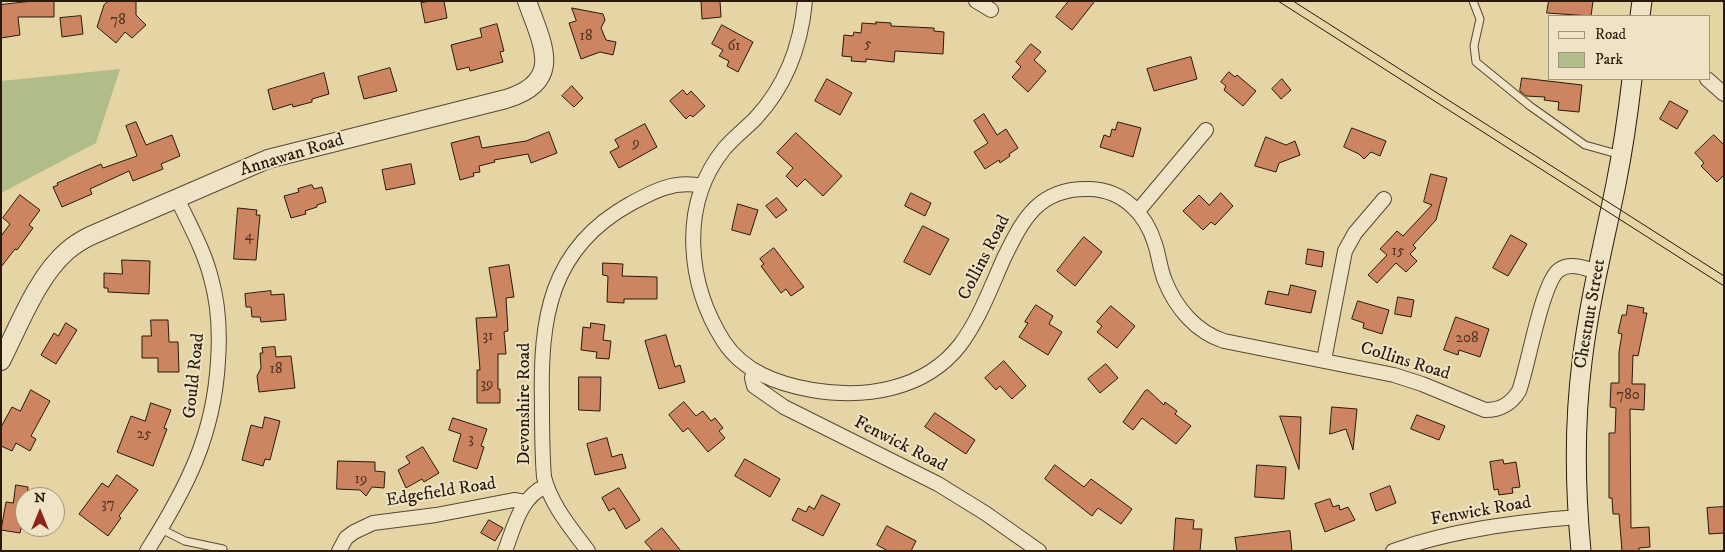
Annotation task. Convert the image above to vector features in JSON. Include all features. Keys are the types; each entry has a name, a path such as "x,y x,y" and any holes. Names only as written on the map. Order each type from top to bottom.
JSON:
{"main road":[{"name":"Chestnut Street","path":"1581,551 1576,476 1578,406 1584,347 1597,272 1622,155 1632,80"}],"street":[{"name":"Annawan Road","path":"1,361 40,286 66,251 90,236 268,159 524,93 537,83 541,76 544,60 527,1"},
{"name":"Collins Road","path":"805,1 800,34 784,78 766,106 724,149 702,186 694,215 693,229 694,256 698,282 711,318 719,333 736,357 754,371 779,382 795,387 838,394 860,394 881,391 921,377 942,363 960,344 975,320 1022,222 1046,199 1067,190 1100,190 1122,198 1138,211 1151,233 1165,281 1181,309 1204,333 1224,341 1394,375 1437,390 1477,408 1494,410 1509,404 1518,391 1546,294 1554,276 1560,270 1576,266 1597,272"},
{"path":"976,1 991,10"},
{"path":"1708,80 1724,94"},
{"path":"1138,211 1206,130"},
{"name":"Devonshire Road","path":"588,551 556,506 546,486 543,462 542,358 551,298 565,267 581,242 604,220 667,186 684,184 702,186"},
{"name":"Gould Road","path":"147,551 184,487 208,429 216,388 219,346 218,310 211,276 177,198"},
{"path":"1324,360 1345,251 1355,233 1384,199"},
{"name":"Fenwick Road","path":"754,371 752,378 754,386 784,407 938,484 970,503 1039,551"},
{"path":"505,551 526,502 536,491 546,486"},
{"name":"Edgefield Road","path":"339,551 346,538 362,527 386,521 436,515 514,500 526,502"},
{"name":"Fenwick Road","path":"1393,551 1428,540 1498,526 1578,517"}],"lane":[{"path":"1473,1 1480,19 1474,46 1476,62 1530,106 1585,145 1622,155"},
{"path":"161,529 185,541 222,549"}],"green space":[{"path":"120,69 96,143 1,193 1,81"}],"building":[{"path":"33,1 54,1 54,17 18,17 20,35 1,38 1,5"},
{"path":"109,1 136,1 136,15 146,25 132,38 125,32 116,43 97,27 104,5"},
{"path":"444,1 447,18 425,23 421,3"},
{"path":"720,1 721,17 702,19 701,2"},
{"path":"1069,1 1095,1 1072,30 1056,17"},
{"path":"1549,1 1593,1 1591,15 1547,13"},
{"path":"572,8 603,14 605,20 601,28 606,40 616,42 613,55 600,52 581,59 569,23 576,21"},
{"path":"81,16 83,34 62,37 60,18"},
{"path":"876,22 891,23 891,26 934,28 934,31 944,32 943,54 895,51 894,62 866,59 866,62 851,61 852,57 842,56 844,35 853,36 854,32 861,33 862,23 876,24"},
{"path":"497,24 504,51 500,52 503,62 470,71 469,67 457,70 451,45 482,37 480,29"},
{"path":"722,25 753,42 738,72 727,66 729,61 719,56 723,50 712,44"},
{"path":"1031,44 1041,52 1034,60 1046,71 1028,92 1012,77 1021,67 1016,62"},
{"path":"1191,57 1197,79 1154,91 1147,69"},
{"path":"390,68 397,91 364,99 358,77"},
{"path":"1229,72 1235,77 1237,75 1256,91 1243,106 1224,90 1226,86 1221,82"},
{"path":"324,73 329,94 312,99 312,102 293,107 292,104 273,110 268,90"},
{"path":"1522,78 1582,85 1579,112 1558,110 1559,102 1544,100 1545,97 1526,96 1520,91"},
{"path":"827,79 852,93 840,115 815,101"},
{"path":"1282,79 1291,90 1281,99 1272,89"},
{"path":"572,86 583,98 574,107 562,96"},
{"path":"683,90 687,95 691,91 705,106 693,117 690,115 686,119 670,101"},
{"path":"1670,101 1688,111 1677,129 1660,119"},
{"path":"984,114 997,135 1006,129 1018,148 1000,163 999,160 985,169 974,152 988,143 974,121"},
{"path":"136,122 146,145 172,135 180,156 161,164 163,169 133,181 129,171 90,189 92,194 62,207 53,187 58,185 57,183 101,164 103,168 137,156 126,126"},
{"path":"1118,122 1141,128 1133,157 1100,147 1104,135 1110,137 1112,129 1115,130"},
{"path":"645,124 657,147 619,168 610,152 619,147 615,140"},
{"path":"1352,128 1386,141 1380,156 1371,152 1364,159 1359,154 1344,147"},
{"path":"549,132 557,153 531,163 528,154 494,160 495,162 479,166 480,172 473,173 474,176 460,180 451,143 479,136 482,148 526,141"},
{"path":"796,133 842,176 823,196 805,179 797,187 786,176 793,168 777,153"},
{"path":"1714,135 1724,145 1724,175 1717,182 1701,166 1704,163 1695,153"},
{"path":"1266,137 1286,145 1295,141 1300,155 1279,163 1276,172 1255,166"},
{"path":"411,164 415,184 386,190 382,170"},
{"path":"1431,174 1447,178 1436,220 1413,245 1416,248 1410,254 1417,261 1406,272 1396,263 1377,283 1368,275 1387,255 1380,249 1397,231 1403,236 1432,205 1424,202"},
{"path":"312,185 314,189 322,187 326,202 305,211 306,214 291,218 284,196 299,192 298,189"},
{"path":"911,193 931,203 925,216 905,206"},
{"path":"1221,193 1233,206 1215,225 1211,222 1203,230 1183,211 1199,195 1209,205"},
{"path":"20,195 40,210 29,225 33,228 17,250 15,249 1,267 1,236 10,224 3,218"},
{"path":"777,198 787,210 776,218 766,206"},
{"path":"738,204 758,210 750,235 732,230"},
{"path":"238,208 257,210 256,215 260,215 256,260 234,259"},
{"path":"923,226 949,239 930,275 904,262"},
{"path":"1511,235 1527,244 1508,276 1493,268"},
{"path":"1084,237 1102,252 1075,286 1057,271"},
{"path":"774,248 804,287 791,296 786,289 781,293 761,266 764,264 760,259"},
{"path":"1308,249 1324,252 1322,267 1306,264"},
{"path":"122,260 150,261 149,294 108,292 108,288 104,288 104,273 122,274"},
{"path":"603,263 623,264 622,276 657,277 657,299 624,299 624,303 607,302 608,276 603,275"},
{"path":"509,265 514,297 506,298 508,331 504,332 506,354 498,354 500,403 477,403 477,370 480,370 476,318 497,317 489,268"},
{"path":"1291,285 1316,291 1311,313 1265,304 1268,291 1288,295"},
{"path":"271,291 271,295 284,294 286,320 261,322 260,317 252,317 251,307 246,307 245,294"},
{"path":"1398,297 1414,300 1411,317 1395,314"},
{"path":"1358,301 1389,310 1382,334 1363,328 1364,323 1352,319"},
{"path":"1036,305 1053,316 1049,324 1062,332 1048,355 1019,337 1028,323 1025,322"},
{"path":"1628,305 1644,308 1643,313 1647,313 1638,356 1633,355 1632,384 1645,384 1644,410 1630,409 1631,528 1649,527 1650,547 1639,548 1639,551 1622,551 1619,514 1613,514 1612,498 1609,498 1609,433 1615,433 1616,408 1610,407 1611,383 1619,383 1619,352 1622,334 1618,333 1622,315 1626,315"},
{"path":"1111,306 1135,326 1117,348 1097,332 1102,326 1097,322"},
{"path":"1456,317 1489,329 1480,357 1459,350 1458,355 1444,350"},
{"path":"151,320 168,320 169,342 178,342 179,372 158,372 158,358 142,358 142,336 151,336"},
{"path":"66,323 77,330 56,364 41,355 54,333 58,336"},
{"path":"591,323 605,325 603,340 611,341 609,359 596,358 597,352 581,350 583,327 590,328"},
{"path":"666,335 675,367 680,365 685,382 659,389 645,341"},
{"path":"275,347 276,357 291,356 295,388 259,392 257,376 261,368 260,353 263,353 262,348"},
{"path":"1004,361 1026,386 1012,399 1000,386 996,390 985,378"},
{"path":"1106,364 1118,378 1100,393 1088,379"},
{"path":"579,377 601,377 600,411 579,410"},
{"path":"31,390 50,401 31,436 36,439 30,451 16,443 12,451 1,446 1,427 12,407 20,411"},
{"path":"1148,390 1164,405 1165,402 1177,411 1175,414 1191,426 1176,444 1142,418 1133,430 1123,422 1145,391"},
{"path":"684,402 696,416 703,411 711,421 715,418 723,428 719,431 725,438 708,452 688,428 683,432 669,415"},
{"path":"151,403 171,410 164,428 167,429 153,466 117,452 131,416 145,421"},
{"path":"1332,407 1357,409 1353,450 1346,429 1330,434"},
{"path":"935,413 975,440 966,454 925,427"},
{"path":"1417,415 1445,426 1439,440 1411,429"},
{"path":"1280,416 1301,417 1299,469"},
{"path":"265,417 280,421 270,460 265,459 263,466 242,460 251,425 262,428"},
{"path":"453,418 487,429 481,446 484,447 477,469 453,461 461,434 449,430"},
{"path":"607,438 612,457 622,454 626,468 595,475 587,444"},
{"path":"423,447 439,473 424,482 422,479 406,488 398,470 410,463 406,457"},
{"path":"745,459 780,479 770,497 735,476"},
{"path":"1503,460 1504,464 1516,462 1520,487 1512,488 1513,493 1499,495 1498,489 1494,490 1490,462"},
{"path":"338,461 375,462 375,471 385,472 384,488 372,487 366,496 360,490 337,489"},
{"path":"1055,465 1084,487 1091,479 1132,509 1121,524 1098,508 1092,516 1045,479"},
{"path":"1257,465 1286,467 1284,499 1255,497"},
{"path":"117,475 138,490 119,516 121,518 108,536 79,514 102,483 108,487"},
{"path":"1390,486 1396,503 1376,511 1370,494"},
{"path":"619,488 640,520 626,529 614,508 609,511 602,498"},
{"path":"15,491 15,532 1,530 6,502 13,503"},
{"path":"822,495 840,504 823,536 792,520 798,508 806,512 809,506 814,509"},
{"path":"1330,499 1333,507 1339,505 1340,510 1348,507 1355,520 1325,532 1315,504"},
{"path":"1724,507 1724,533 1709,534 1707,508"},
{"path":"1176,518 1194,520 1193,529 1202,529 1200,551 1174,551"},
{"path":"489,520 503,528 495,541 481,533"},
{"path":"887,526 916,541 911,551 888,551 877,545"},
{"path":"662,528 681,551 653,551 645,542"},
{"path":"1290,531 1292,551 1237,551 1235,538"}],"tram line":[{"path":"1278,1 1724,286"},
{"path":"1293,1 1724,276"}]}
